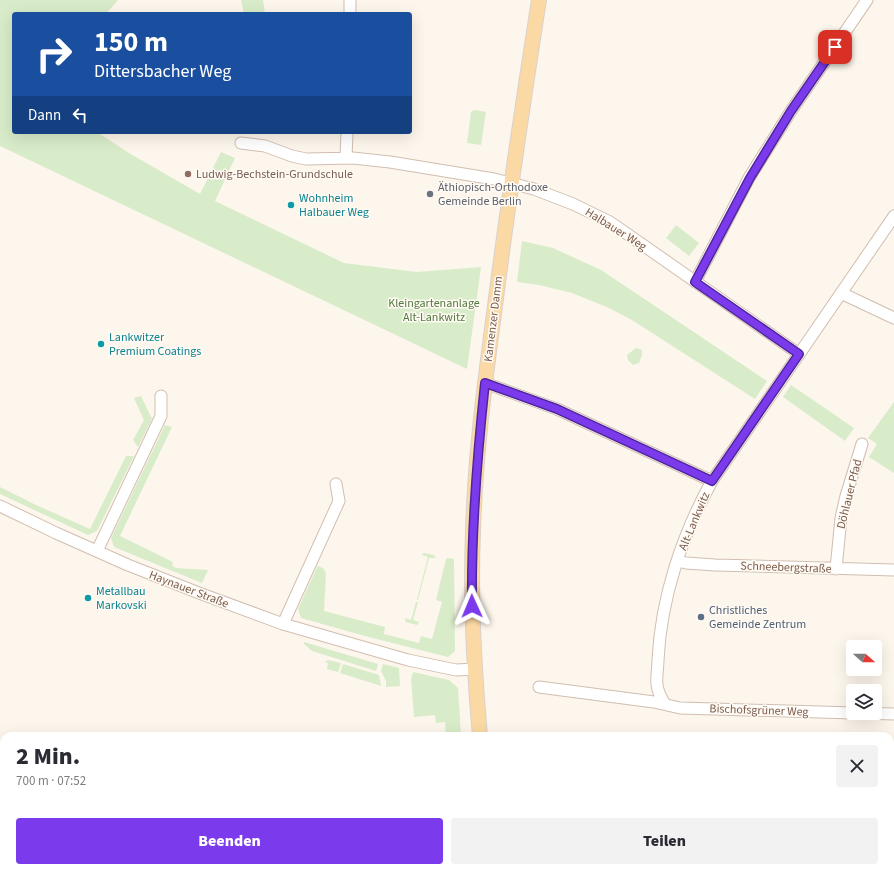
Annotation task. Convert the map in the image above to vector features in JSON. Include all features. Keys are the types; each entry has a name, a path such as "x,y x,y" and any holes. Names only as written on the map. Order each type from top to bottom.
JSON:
{"main road":[{"name":"Kamenzer Damm","path":"480,732 472,599 476,461 511,183 539,0"}],"street":[{"path":"350,0 350,12"},
{"path":"695,282 718,235 753,172 791,111 867,0"},
{"path":"346,158 347,134"},
{"name":"Halbauer Weg","path":"241,143 265,146 292,156 306,159 368,159 494,179 534,189 573,204 610,222 799,354"},
{"name":"Alt-Lankwitz","path":"665,704 659,694 657,685 659,645 667,601 690,524 712,481 894,216"},
{"path":"841,293 894,318"},
{"path":"485,383 557,409 712,481"},
{"path":"97,551 161,416 161,396"},
{"name":"Döhlauer Pfad","path":"836,569 841,518 862,444"},
{"path":"283,624 339,501 336,484"},
{"name":"Haynauer Straße","path":"0,506 97,551 192,590 283,624 415,661 456,670 475,669"},
{"name":"Schneebergstraße","path":"678,561 715,565 894,570"},
{"path":"539,687 665,704"},
{"name":"Bischofsgrüner Weg","path":"665,704 680,708 846,713"},
{"path":"882,714 894,714"}],"green space":[{"name":"Kleingartenanlage Alt-Lankwitz","path":"0,0 118,0 108,12 12,12 12,134 100,134 129,153 200,194 221,152 235,158 215,201 344,263 417,272 481,267 467,369 0,146"},
{"path":"241,0 263,0 265,12 244,12"},
{"path":"474,110 486,112 481,145 467,143 471,112"},
{"path":"676,225 699,243 689,256 666,238"},
{"path":"522,241 553,248 601,270 767,381 755,399 632,320 609,308 572,293 539,285 517,282"},
{"path":"636,348 642,350 642,355 639,363 633,365 628,360 627,355"},
{"path":"791,385 854,428 845,441 783,397"},
{"path":"141,396 152,419 138,447 133,440 144,420 134,398"},
{"path":"894,402 894,473 869,457 877,444 868,438"},
{"path":"165,425 172,427 120,536 173,562 172,565 176,568 208,570 202,583 114,547 111,538"},
{"path":"126,456 134,456 97,531 88,535 0,494 0,487 90,529"},
{"path":"424,553 434,555 436,558 429,558 418,600 417,599 428,557 422,555"},
{"path":"446,559 454,559 455,651 448,657 301,618 298,609 317,567 319,566 324,569 326,574 324,611 385,627 384,634 419,643 421,636 432,639 442,602 436,600"},
{"path":"416,602 418,602 413,620 419,622 417,625 406,622 405,620 405,618 411,620"},
{"path":"304,642 378,664 376,671 312,651 304,644"},
{"path":"328,660 341,663 338,672 327,669 328,663 325,662"},
{"path":"343,664 379,675 381,686 340,673"},
{"path":"383,664 399,668 400,686 386,687 386,681 381,671"},
{"path":"413,672 449,680 458,688 461,732 446,732 445,722 436,723 435,715 414,717 411,679"}],"place":[{"name":"Ludwig-Bechstein-Grundschule","path":"188,174"},
{"name":"Äthiopisch-Orthodoxe Gemeinde Berlin","path":"430,194"},
{"name":"Wohnheim Halbauer Weg","path":"291,205"},
{"name":"Lankwitzer Premium Coatings","path":"101,344"},
{"name":"Metallbau Markovski","path":"88,598"},
{"name":"Christliches Gemeinde Zentrum","path":"701,617"}],"route":[{"path":"472,606 472,546 476,461 485,383 557,409 712,481 799,354 695,282 718,235 750,178 791,111 835,47"}]}
